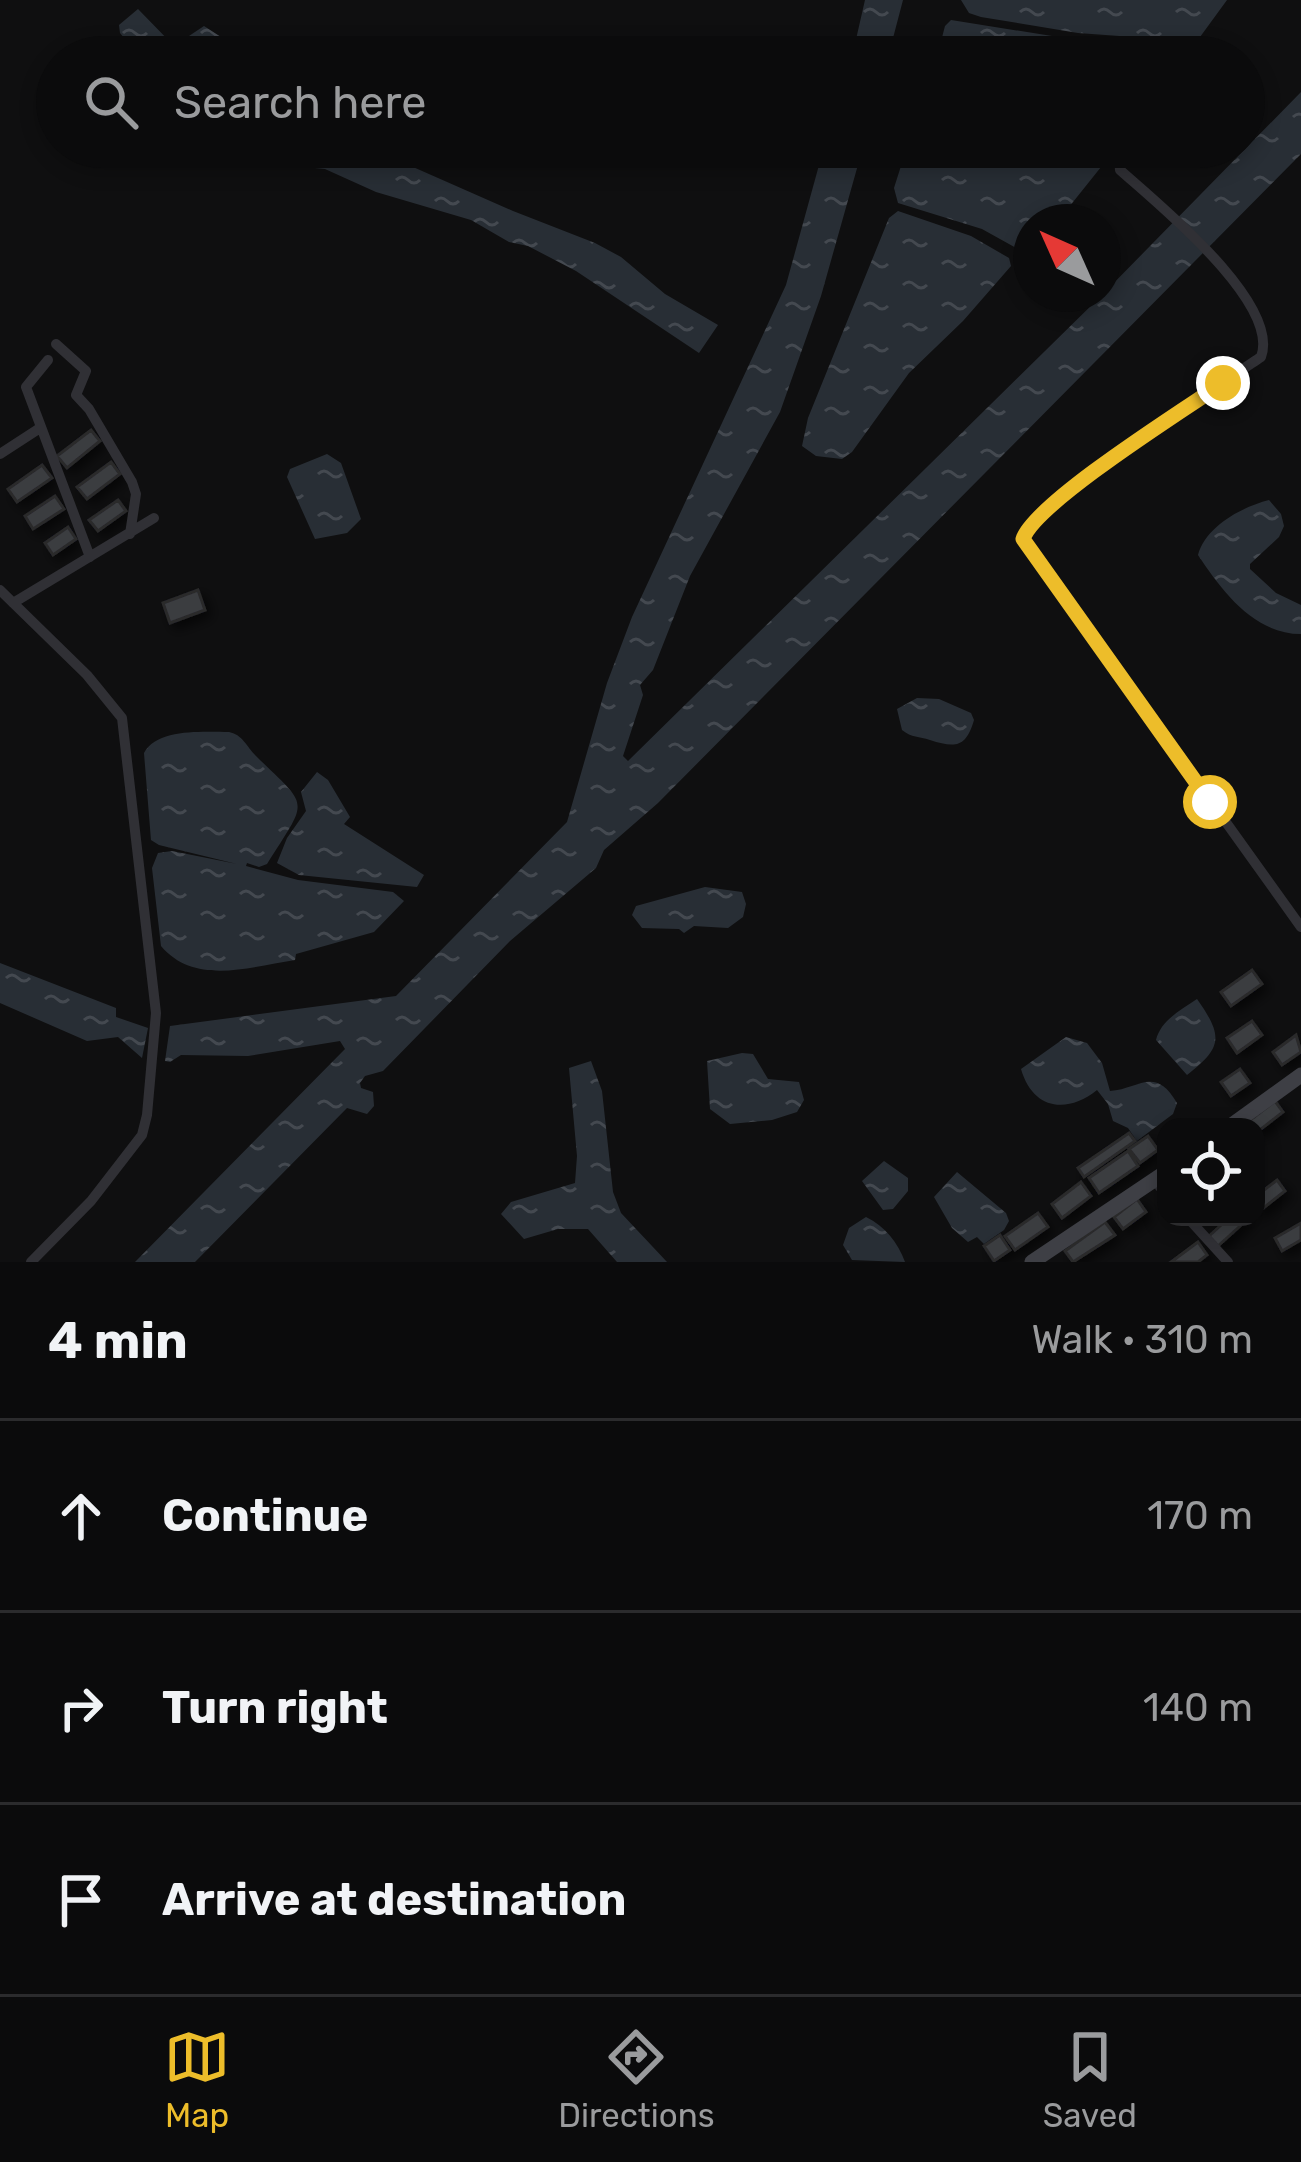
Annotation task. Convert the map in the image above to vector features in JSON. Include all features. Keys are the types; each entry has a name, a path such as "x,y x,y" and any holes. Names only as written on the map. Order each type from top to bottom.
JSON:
{"street":[{"path":"1120,168 1249,299 1265,346 1261,357 1107,462 1033,522 1023,539 1301,927"},
{"path":"56,344 86,370 76,395 89,409 136,494 130,534"},
{"path":"48,361 26,387 90,557"},
{"path":"0,454 40,428"},
{"path":"14,603 154,518"},
{"path":"0,590 108,697 122,718 156,1013 142,1135 91,1201 31,1262"},
{"path":"1241,1118 1301,1075"},
{"path":"1032,1262 1157,1178"},
{"path":"1195,1226 1228,1262"}],"water":[{"path":"865,0 903,0 894,36 857,36"},
{"path":"961,0 1227,0 1201,36 1078,33 969,13"},
{"path":"138,9 164,36 122,36 119,25"},
{"path":"951,20 1051,36 942,36"},
{"path":"204,26 219,36 189,36"},
{"path":"1301,92 1301,154 658,803 604,850 596,868 510,941 383,1071 365,1076 361,1088 373,1092 374,1106 367,1114 347,1108 195,1262 135,1262 345,1049 340,1041 248,1056 181,1055 170,1062 165,1061 170,1026 396,996 567,822 607,683 632,617 786,285 818,168 857,168 821,296 780,412 690,576 653,670 640,685 643,695 623,756 628,761 1085,312 1121,312 1121,276 1227,168 1265,168 1265,129"},
{"path":"315,168 415,168 595,243 621,257 665,294 718,325 699,353 576,271 528,246 509,242 471,220 376,192"},
{"path":"900,168 1100,168 1071,204 1013,204 1013,246 982,229 898,203 894,188"},
{"path":"898,211 971,236 1009,258 1011,266 909,373 852,452 842,459 816,456 802,446 808,418 889,218"},
{"path":"327,454 341,463 361,519 347,533 315,539 287,477 290,469"},
{"path":"1269,500 1284,526 1250,569 1276,593 1301,605 1301,634 1268,627 1254,618 1229,596 1198,555 1226,519"},
{"path":"917,698 939,699 971,713 974,720 963,741 946,744 902,730 897,709"},
{"path":"229,732 241,738 298,805 267,864 246,866 298,880 393,892 404,901 374,932 296,954 295,960 223,971 190,966 161,946 152,868 158,853 172,851 237,864 151,840 144,753 170,735"},
{"path":"317,772 328,780 350,817 344,824 424,875 417,887 299,875 277,863 306,811 301,792"},
{"path":"705,887 742,892 743,917 728,928 694,926 684,933 642,928 632,915 636,906"},
{"path":"0,963 116,1008 116,1017 148,1028 142,1058 118,1037 87,1041 0,1003"},
{"path":"1197,999 1215,1040 1207,1057 1187,1075 1156,1040 1167,1021"},
{"path":"1066,1037 1087,1043 1102,1063 1110,1091 1154,1082 1177,1103 1173,1114 1157,1118 1157,1126 1137,1141 1128,1128 1113,1121 1097,1090 1074,1103 1052,1104 1034,1093 1021,1069"},
{"path":"753,1054 768,1079 799,1082 804,1100 797,1112 730,1124 710,1109 707,1061"},
{"path":"591,1061 602,1091 613,1192 621,1213 667,1262 617,1262 588,1229 558,1229 524,1239 501,1214 511,1202 575,1183 569,1068"},
{"path":"884,1161 908,1178 908,1191 893,1209 883,1210 862,1181"},
{"path":"957,1172 1006,1213 1009,1221 984,1244 977,1237 968,1242 952,1228 934,1197"},
{"path":"866,1217 890,1236 905,1262 852,1260 843,1245 849,1228"}],"building":[{"path":"91,430 100,441 67,468 57,456"},
{"path":"111,462 120,474 87,499 77,487"},
{"path":"42,465 52,478 17,502 8,489"},
{"path":"55,496 64,509 33,529 25,516"},
{"path":"118,500 126,511 98,531 89,520"},
{"path":"68,527 76,539 53,555 45,543"},
{"path":"198,590 205,610 170,623 163,603"},
{"path":"1252,970 1262,984 1231,1006 1221,992"},
{"path":"1252,1021 1262,1035 1237,1053 1227,1038"},
{"path":"1296,1035 1301,1052 1282,1065 1273,1052"},
{"path":"1240,1069 1250,1083 1231,1096 1221,1082"},
{"path":"1275,1101 1283,1112 1265,1126 1265,1118 1253,1118"},
{"path":"1129,1133 1135,1141 1084,1177 1078,1168"},
{"path":"1148,1136 1157,1151 1140,1163 1129,1149"},
{"path":"1128,1151 1138,1166 1099,1193 1089,1178"},
{"path":"1277,1180 1285,1191 1265,1207 1265,1189"},
{"path":"1081,1182 1091,1196 1062,1218 1052,1204"},
{"path":"1137,1199 1146,1212 1123,1229 1114,1217"},
{"path":"1038,1213 1048,1227 1015,1250 1005,1236"},
{"path":"1105,1222 1115,1235 1073,1262 1065,1251"},
{"path":"1301,1223 1301,1240 1282,1251 1275,1238"},
{"path":"1220,1226 1240,1226 1218,1246 1209,1236"},
{"path":"1000,1235 1010,1250 994,1261 984,1246"},
{"path":"1198,1242 1207,1255 1198,1262 1171,1262"}],"route":[{"path":"1210,802 1023,539 1026,529 1071,490 1223,383"}]}
